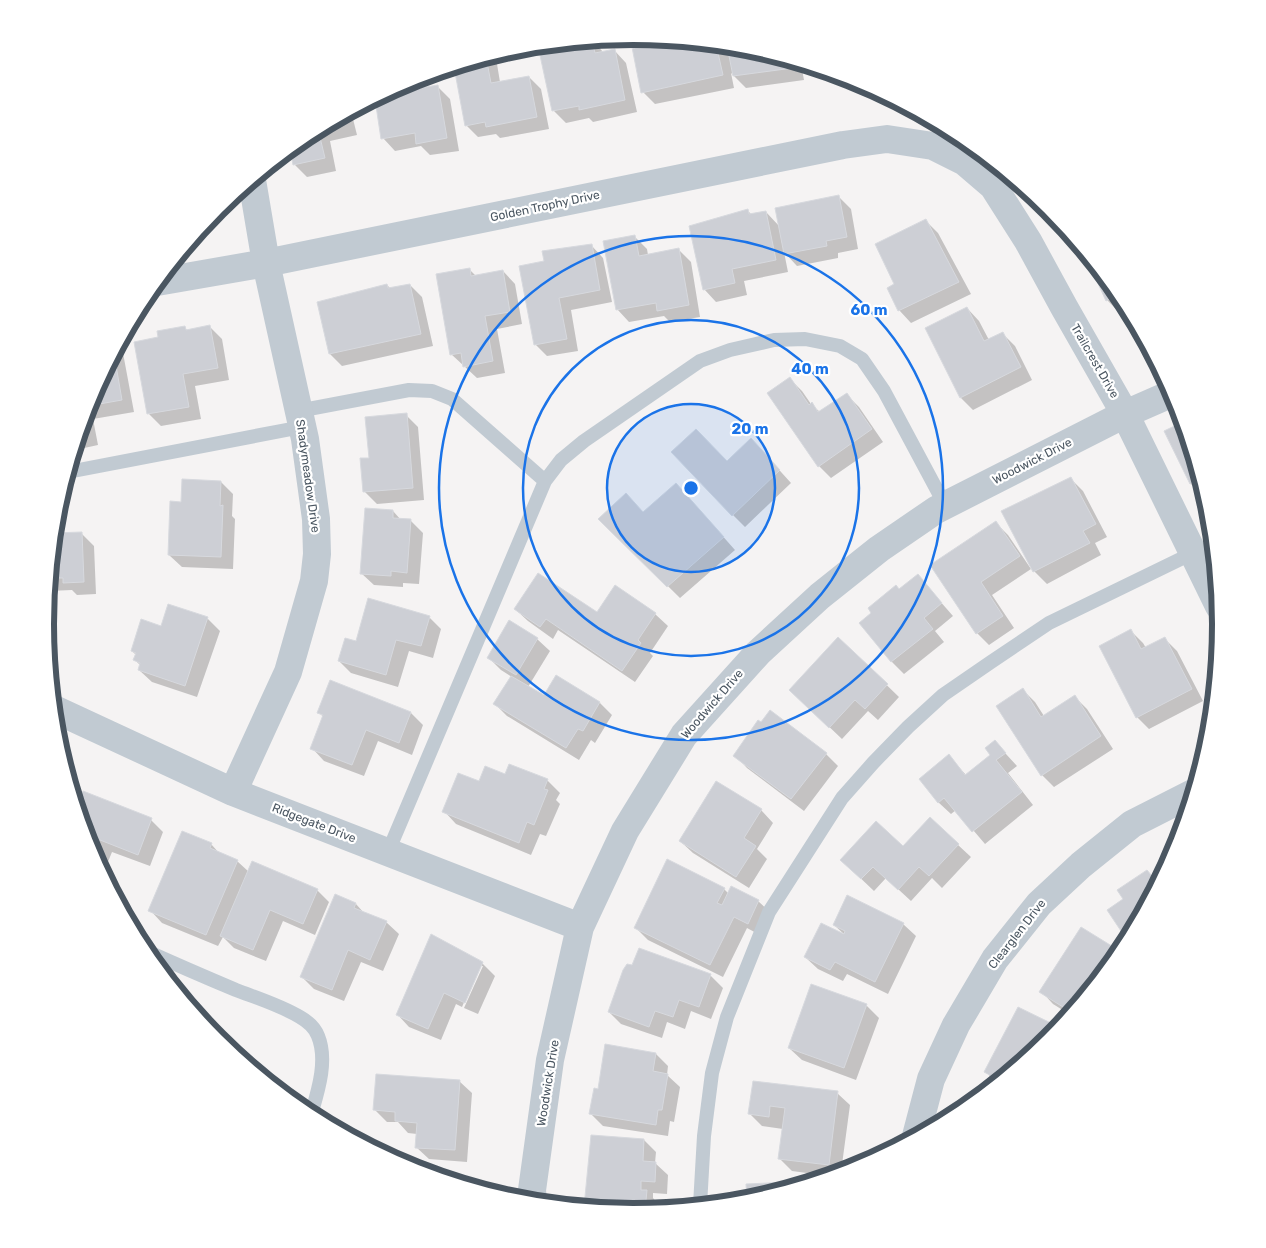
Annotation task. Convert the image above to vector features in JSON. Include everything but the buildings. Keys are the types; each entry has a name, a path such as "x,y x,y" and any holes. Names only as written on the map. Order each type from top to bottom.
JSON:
{"street":[{"name":"Golden Trophy Drive","path":"168,280 266,263 843,145 887,139 933,146"},
{"name":"Trailcrest Drive","path":"933,146 966,162 993,186 1028,241 1203,550 1210,573"},
{"name":"Shadymeadow Drive","path":"233,792 288,672 314,581 317,554 316,519 300,419 266,263 253,187"},
{"name":"Woodwick Drive","path":"532,1194 550,1060 580,927 625,831 684,735 758,653 820,596 879,549 945,506 1125,414 1165,396"},
{"name":"Ridgegate Drive","path":"61,712 233,792 580,927"},
{"name":"Clearglen Drive","path":"918,1127 931,1079 956,1025 995,959 1038,904 1081,865 1132,824 1185,797"}],"lane":[{"path":"388,852 545,481 561,460 584,441 700,362 730,350 774,340 805,339 840,346 862,358 884,391 945,506"},
{"path":"75,470 300,419 409,390 432,391 452,399 545,481"},
{"path":"700,1199 704,1136 712,1073 727,1017 769,912 842,798 908,727 943,695 991,662 1049,623 1203,550"},
{"path":"160,957 268,1002 299,1016 309,1024 318,1034 322,1063 313,1106"}]}
